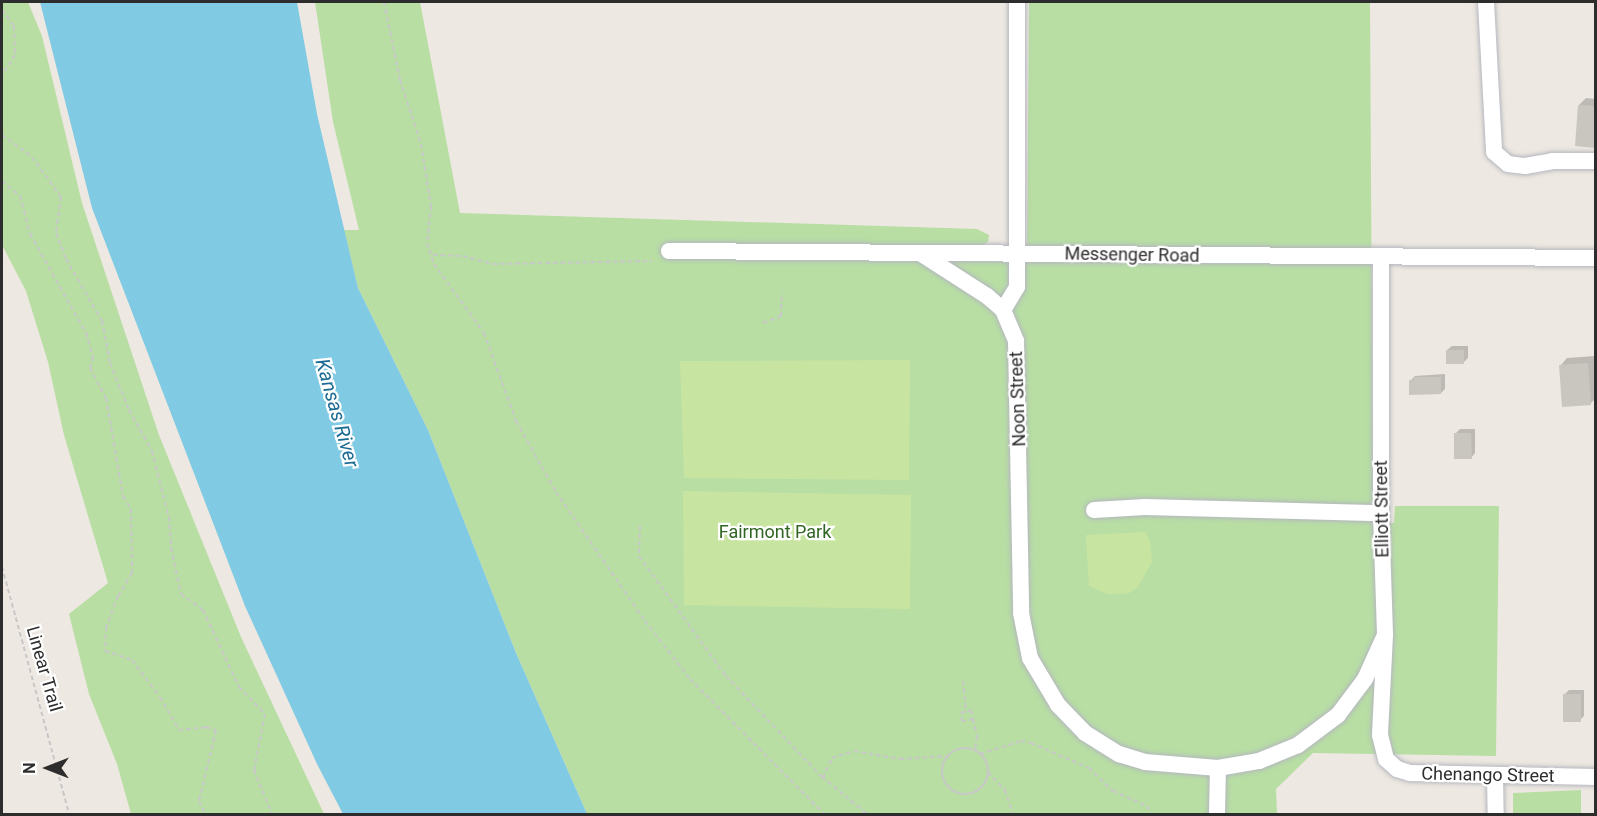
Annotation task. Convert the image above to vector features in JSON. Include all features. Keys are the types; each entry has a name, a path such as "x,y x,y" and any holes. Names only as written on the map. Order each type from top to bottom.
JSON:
{"street":[{"path":"918,252 987,296 1003,310 1017,287 1017,2"},
{"path":"1486,2 1494,152 1508,164 1525,166 1552,161 1596,161"},
{"name":"Messenger Road","path":"669,251 1596,258"},
{"name":"Elliott Street","path":"1381,258 1381,513 1384,635 1380,735 1386,759"},
{"name":"Noon Street","path":"1003,310 1016,341 1017,352 1021,613 1030,657 1058,705 1085,733 1119,754 1145,762 1218,768 1259,761 1298,745 1338,715 1365,679 1384,635"},
{"path":"1094,510 1145,507 1381,513"},
{"name":"Chenango Street","path":"1386,759 1397,769 1410,773 1596,777"},
{"path":"1217,814 1218,768"},
{"path":"1495,775 1496,814"}],"path":[{"path":"384,2 400,80 421,144 431,206 427,243 433,255 434,264 484,333 516,421 556,492 645,621 690,679 824,814"},
{"path":"2,10 14,26 15,55 2,75"},
{"path":"2,135 32,157 61,197 56,233 66,259 102,321 110,363 129,410 152,452 169,517 171,548 181,594 202,610 239,687 265,714 254,770 272,814"},
{"path":"2,181 20,196 30,234 86,333 93,357 90,368 106,398 123,496 131,509 132,573 118,596 106,627 105,651 132,660 160,697 179,730 206,727 216,730 199,801 205,814"},
{"path":"433,255 463,256 493,264 652,261"},
{"path":"763,323 781,316 782,293"},
{"path":"640,526 639,556 697,638 747,702 823,778 867,814"},
{"name":"Linear Trail","path":"2,567 69,814"},
{"path":"963,681 966,712"},
{"path":"973,719 962,721 961,713 971,710 977,736 975,751"},
{"path":"980,754 1021,741 1031,743 1089,768 1113,791 1147,806 1151,814"},
{"path":"823,778 832,758 854,751 900,759 948,756 963,748 980,754 988,772 1005,790 1013,814"},
{"path":"948,756 942,766 943,778 954,792 974,793 984,784 988,772"}],"green space":[{"path":"2,2 28,2 42,36 82,203 159,435 241,637 324,814 131,814 117,764 89,694 69,614 108,583 64,435 48,362 26,291 2,245"},
{"name":"Fairmont Park","path":"315,2 420,2 460,213 977,229 989,235 988,242 981,246 706,247 1027,263 1029,2 1370,2 1373,522 1394,523 1395,506 1499,506 1496,756 1313,753 1276,789 1277,814 587,814 516,653 428,430 358,288 344,230 359,230 333,122"},
{"path":"910,360 909,480 684,478 680,361"},
{"path":"683,491 911,495 910,609 684,605"},
{"path":"1145,532 1150,541 1152,562 1137,588 1129,593 1108,594 1089,586 1086,535"},
{"path":"1581,790 1581,814 1513,814 1513,793"}],"water":[{"name":"Kansas River","path":"40,2 297,2 317,114 358,288 428,430 516,653 587,814 343,814 317,764 245,606 92,208"}],"building":[{"path":"1578,105 1596,106 1596,148 1575,146"},
{"path":"1446,350 1464,350 1464,364 1446,364"},
{"path":"1588,363 1591,405 1562,407 1559,365"},
{"path":"1413,377 1441,377 1441,394 1409,395 1409,380 1414,380"},
{"path":"1454,433 1471,433 1472,459 1454,459"},
{"path":"1563,694 1581,694 1581,722 1563,722"}]}
